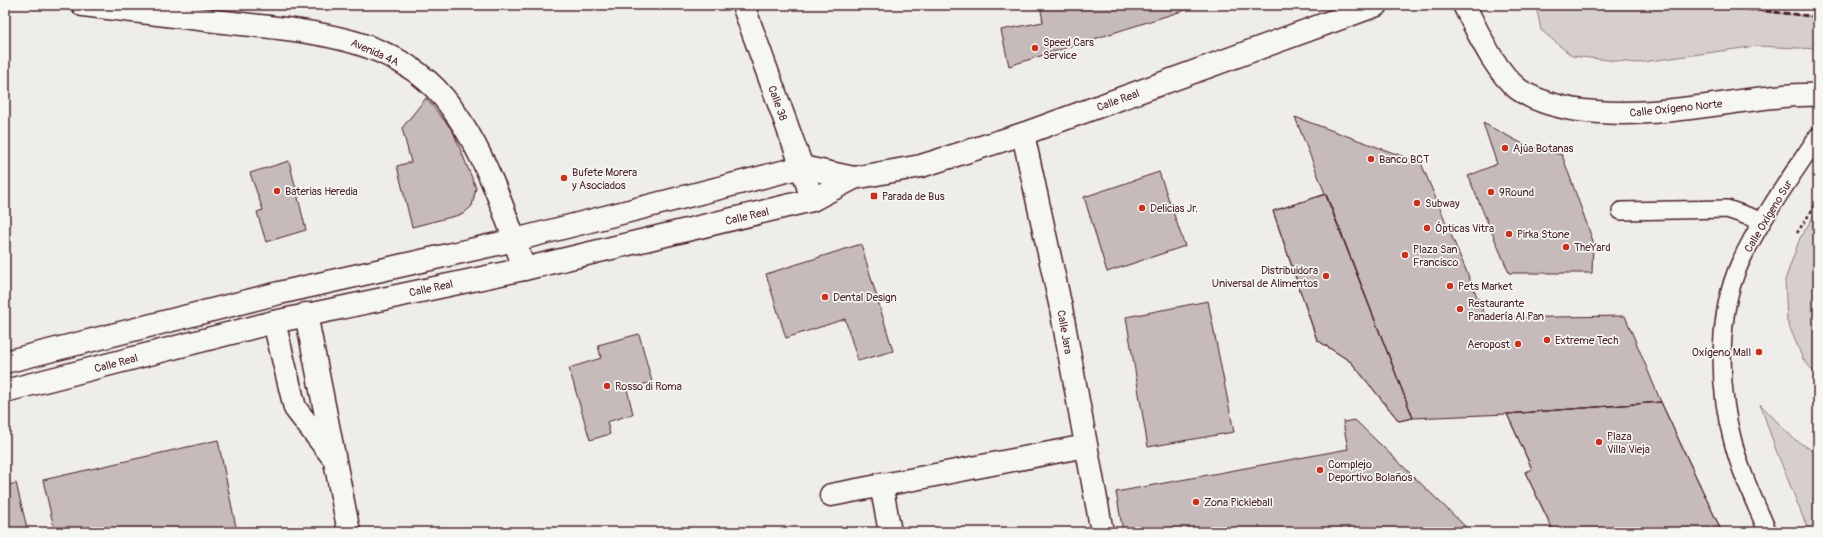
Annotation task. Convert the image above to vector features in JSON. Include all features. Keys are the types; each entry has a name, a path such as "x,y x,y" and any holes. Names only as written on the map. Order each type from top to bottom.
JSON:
{"main road":[{"name":"Avenida 4A","path":"83,5 322,33 362,44 394,59 423,78 443,97 460,121 494,183 524,269"},
{"name":"Calle 38","path":"743,5 802,167 812,200"},
{"name":"Calle Real","path":"5,392 306,314 524,269 812,200 854,178 921,166 1023,134 1378,5"},
{"name":"Calle Oxígeno Norte","path":"1464,5 1482,40 1505,76 1518,89 1538,100 1558,106 1596,113 1644,114 1771,97 1818,95"},
{"name":"Calle Jara","path":"1023,134 1061,308 1102,532"},
{"name":"Calle Real","path":"5,362 279,293 515,240 802,167 854,178"},
{"path":"306,314 349,532"},
{"path":"274,322 295,408 336,460"},
{"path":"831,495 881,484 1086,446"},
{"path":"881,484 890,532"}],"lane":[{"name":"Calle Oxígeno Sur","path":"1768,532 1752,496 1732,441 1722,378 1724,324 1728,294 1740,263 1762,221 1818,136"},
{"path":"1621,211 1727,209 1762,221"}],"path":[{"path":"1797,233 1818,201"}],"shaded area":[{"path":"1536,5 1698,5 1818,17 1818,49 1757,46 1636,63 1572,56 1541,30"},
{"path":"1818,209 1818,377 1803,359 1787,321 1785,280 1800,238"},
{"path":"1760,404 1794,439 1818,454 1818,532 1809,532 1776,450"}],"building":[{"name":"Speed Cars Service","path":"1040,5 1201,5 1009,66 1001,30 1043,22"},
{"path":"426,98 453,131 476,188 472,206 463,214 412,227 397,166 411,162 402,128"},
{"name":"Plaza San Francisco","path":"1295,117 1421,163 1486,318 1625,316 1661,402 1507,414 1413,418"},
{"path":"1483,123 1525,145 1562,155 1593,241 1592,273 1509,273 1468,176 1497,164"},
{"name":"Baterias Heredia","path":"289,161 306,230 266,242 257,212 263,210 250,173"},
{"path":"1159,172 1185,246 1107,272 1084,197"},
{"name":"Distribuidora Universal de Alimentos","path":"1326,194 1413,418 1399,421 1351,362 1317,340 1273,211"},
{"name":"Distribuidora Universal de Alimentos","path":"1326,194 1413,418 1399,421 1351,362 1317,340 1273,211"},
{"name":"Dental Design","path":"861,244 893,351 858,361 845,319 786,338 766,274"},
{"path":"1208,301 1234,432 1148,447 1126,317"},
{"name":"Rosso di Roma","path":"639,334 652,382 627,389 633,414 607,422 610,434 590,440 569,368 601,358 598,345"},
{"name":"Plaza Villa Vieja","path":"1661,402 1722,532 1554,532 1525,472 1532,469 1507,414"},
{"name":"Plaza Villa Vieja","path":"1661,402 1722,532 1554,532 1525,472 1532,469 1507,414"},
{"name":"Complejo Deportivo Bolaños","path":"1355,420 1470,531 1123,532 1116,492 1348,449 1343,422"},
{"path":"218,440 237,532 55,532 43,480"},
{"path":"16,483 28,532 5,532 5,486"}],"railway":[{"path":"1712,5 1818,17"}],"place":[{"name":"Speed Cars Service","path":"1035,48"},
{"name":"Ajúa Botanas","path":"1505,148"},
{"name":"Banco BCT","path":"1371,159"},
{"name":"Bufete Morera y Asociados","path":"564,178"},
{"name":"Baterias Heredia","path":"277,191"},
{"name":"9Round","path":"1491,192"},
{"name":"Parada de Bus","path":"874,196"},
{"name":"Subway","path":"1417,203"},
{"name":"Delicias Jr.","path":"1142,208"},
{"name":"Ópticas Vitra","path":"1427,228"},
{"name":"Pirka Stone","path":"1509,234"},
{"name":"TheYard","path":"1566,247"},
{"name":"Plaza San Francisco","path":"1405,255"},
{"name":"Distribuidora Universal de Alimentos","path":"1326,276"},
{"name":"Pets Market","path":"1450,286"},
{"name":"Dental Design","path":"825,297"},
{"name":"Restaurante Panadería Al Pan","path":"1460,309"},
{"name":"Extreme Tech","path":"1547,340"},
{"name":"Aeropost","path":"1518,344"},
{"name":"Oxígeno Mall","path":"1759,352"},
{"name":"Rosso di Roma","path":"607,386"},
{"name":"Plaza Villa Vieja","path":"1599,442"},
{"name":"Complejo Deportivo Bolaños","path":"1320,470"},
{"name":"Zona Pickleball","path":"1196,502"}]}
